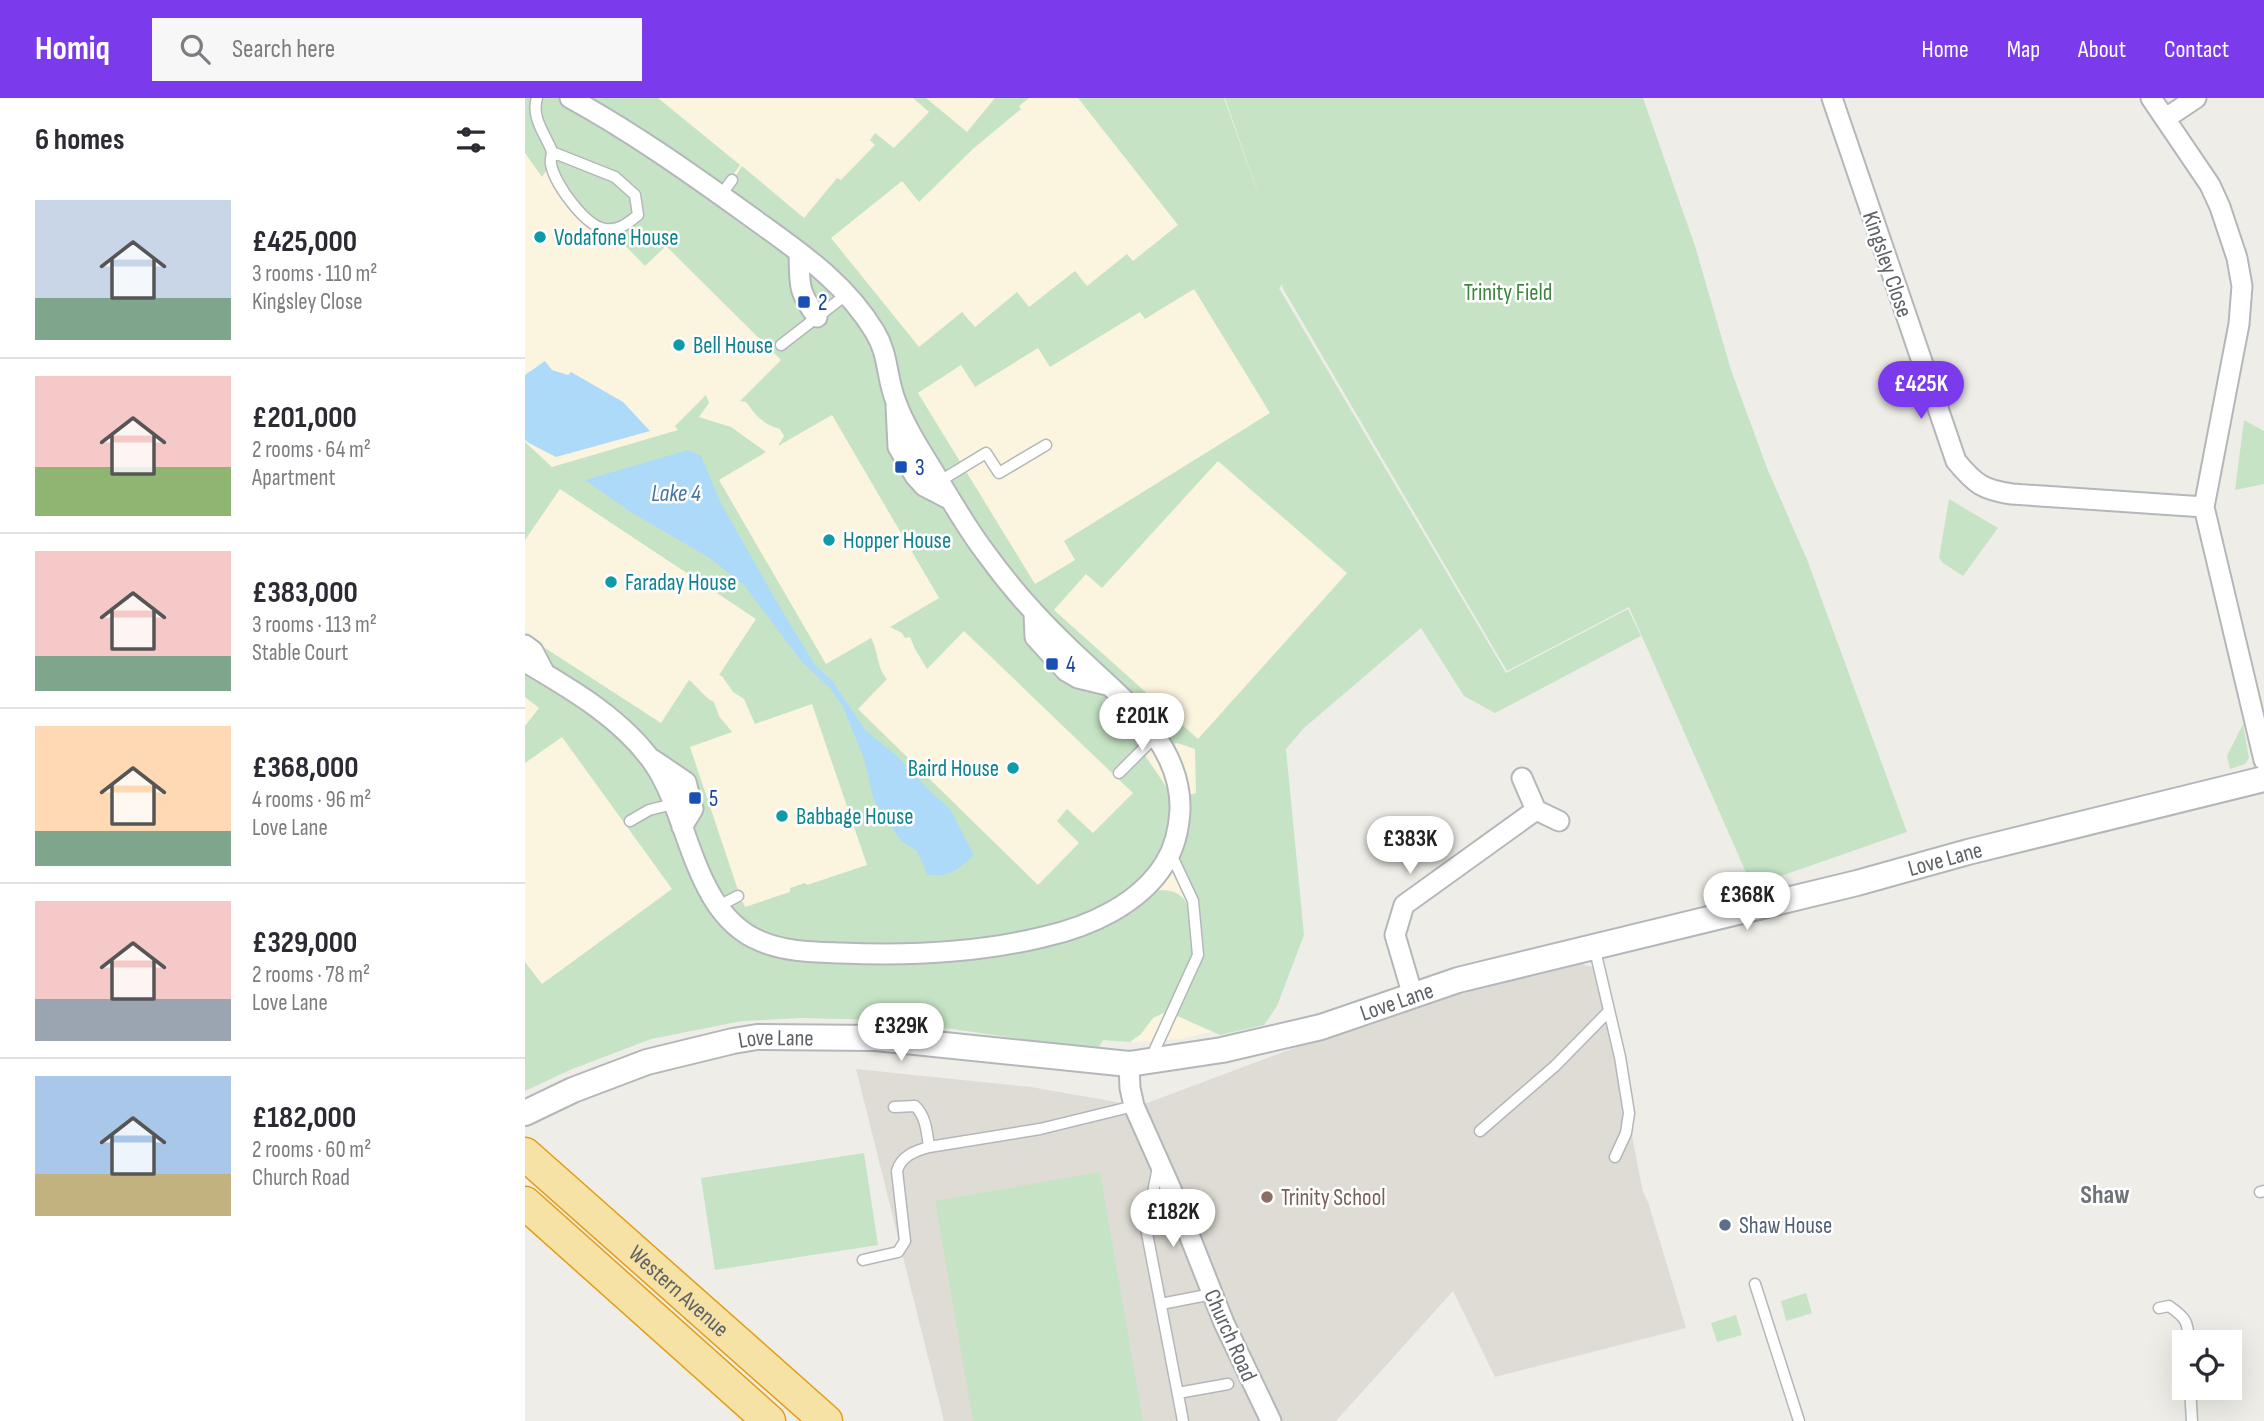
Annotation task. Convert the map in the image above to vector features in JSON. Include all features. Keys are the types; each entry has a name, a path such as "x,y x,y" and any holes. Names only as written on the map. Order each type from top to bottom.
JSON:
{"highway":[{"name":"Western Avenue","path":"529,1157 826,1421"},
{"name":"Western Avenue","path":"525,1203 769,1421"}],"street":[{"path":"571,98 674,161 727,188 799,252 855,296 884,347 896,404 898,447 924,486 950,500"},
{"name":"Kingsley Close","path":"1832,98 1956,461 1969,477 1991,491 2012,494 2204,507"},
{"path":"2151,98 2197,164 2220,207 2232,237 2242,285 2239,324 2204,507 2264,760"},
{"path":"2167,118 2196,98"},
{"path":"799,252 800,287 804,299 817,317"},
{"path":"648,756 664,782 698,871 719,906 734,925 761,942 796,950 858,954 987,948 1056,934 1108,913 1140,893 1152,881 1171,853 1177,834 1180,796 1169,760 1136,707 1108,686 1034,613 988,556 950,500 896,404"},
{"path":"525,645 533,651 545,674"},
{"path":"525,662 576,692 610,719 648,756 687,782 693,809 682,827"},
{"path":"1522,778 1536,810 1559,821"},
{"name":"Love Lane","path":"525,1114 573,1090 647,1062 757,1037 876,1038 1140,1063 1222,1050 1321,1027 1458,980 1857,883 1968,852 2264,779"},
{"path":"1413,996 1395,935 1404,905 1536,810"},
{"name":"Church Road","path":"1140,1063 1130,1088 1134,1106 1263,1417"}],"lane":[{"path":"537,98 535,102 538,123 552,152 551,165 565,195 584,217 603,229 621,228 638,215 635,195 615,177 552,152"},
{"path":"781,345 817,317 855,296"},
{"path":"940,481 986,453 999,474 1046,446"},
{"path":"1119,773 1156,736"},
{"path":"631,821 649,810 673,804"},
{"path":"1140,1063 1198,955 1193,901 1171,853"},
{"path":"719,906 738,896"},
{"path":"1594,946 1624,1077 1629,1112 1626,1133 1615,1157"},
{"path":"1479,1131 1555,1066 1609,1011"},
{"path":"894,1107 915,1106 919,1110 925,1124 929,1147"},
{"path":"863,1261 898,1252 902,1248 905,1232 898,1182 899,1164 912,1153 929,1147 1040,1129 1134,1106"},
{"path":"1159,1163 1146,1227 1183,1421"},
{"path":"1755,1284 1799,1421"},
{"path":"1161,1304 1212,1294"},
{"path":"2159,1308 2169,1306 2185,1317 2188,1330"},
{"path":"1178,1393 1228,1384"},
{"path":"2191,1400 2192,1421"}],"shaded area":[{"path":"525,98 1186,98 1385,559 1279,748 1255,1022 1180,1039 1135,1042 786,1006 525,1069"},
{"name":"Trinity School","path":"1579,963 1599,969 1643,1192 1686,1328 1495,1377 1453,1291 1336,1421 944,1421 856,1069 1031,1087 1139,1106 1430,997"}],"green space":[{"path":"525,98 568,98 807,261 873,331 949,501 1107,687 1152,733 1112,773 964,631 927,669 910,637 905,638 902,633 890,627 939,598 832,415 778,446 784,436 780,429 764,422 746,402 740,401 781,360 666,246 645,266 615,235 640,215 637,194 616,176 552,151 550,165 542,177 525,153"},
{"path":"573,98 658,98 740,165 721,193"},
{"name":"Trinity Field","path":"913,98 926,98 967,132 995,98 1029,98 1019,106 1021,109 974,148 919,202 902,181 831,238 919,347 962,312 975,327 1017,292 1029,307 1075,271 1087,286 1127,254 1133,261 1178,225 1078,98 1224,98 1265,214 1225,98 1643,98 1695,246 1731,370 1767,468 1808,562 1907,832 1752,886 1629,607 1507,671 1282,287 1283,284 1279,288 1506,673 1628,609 1641,636 1495,713 1464,696 1421,628 1304,728 1286,749 1304,935 1277,1006 1264,1025 1220,1035 1175,1015 1201,955 1196,900 1176,853 1184,796 1196,793 1195,749 1177,743 1163,746 1034,613 915,438 875,329 723,195 742,166 804,218 837,178 841,180 875,145 870,140 875,133 894,148 929,112","holes":["1194,289 1270,413 1064,541 1075,560 1035,584 918,393 961,365 975,387 1038,348 1050,367 1140,312 1145,319","1218,461 1347,573 1198,739 1054,610 1086,574 1102,588"]},
{"path":"557,158 614,181 631,197 633,212 611,224 596,219 572,195 560,174"},
{"path":"706,395 709,403 699,417 731,427 766,452 719,480 826,664 871,638 881,670 887,679 858,709 1038,885 1079,843 1057,821 1067,809 1093,833 1133,793 1119,780 1144,754 1172,795 1175,817 1149,878 1081,921 961,948 761,940 732,910 737,903 743,902 745,907 790,892 790,888 867,865 812,704 755,724 744,699 733,692 719,675 756,619 560,489 525,540 525,442 552,467 678,430 675,426"},
{"path":"2244,420 2264,431 2264,484 2235,490"},
{"path":"1949,499 1998,528 1963,576 1939,558"},
{"path":"525,635 661,723 689,680 714,702 719,716 732,732 690,747 738,890 717,900 683,827 692,796 525,643"},
{"path":"525,664 647,758 691,860 758,942 961,955 1160,890 1177,893 1186,902 1192,923 1195,959 1170,1010 1153,1018 1141,1034 1130,1042 1103,1040 1097,1050 890,1020 801,1018 742,1021 651,1039 570,1070 525,1091 525,962 542,984 672,889 562,737 525,763 525,726 539,708 525,697"},
{"path":"2243,724 2249,758 2245,764 2230,769 2227,756"},
{"path":"864,1153 878,1245 715,1270 701,1178"},
{"path":"1100,1172 1143,1421 973,1421 935,1201"},
{"path":"1806,1293 1812,1313 1786,1321 1781,1301"},
{"path":"1736,1315 1742,1335 1717,1342 1711,1323"}],"water":[{"path":"545,361 552,370 568,375 571,372 623,402 650,431 556,457 527,442 525,375"},
{"name":"Lake 4","path":"688,450 701,456 721,503 815,665 833,682 866,731 898,757 950,809 974,855 958,868 947,874 927,874 917,851 901,841 874,801 864,759 843,707 830,688 802,662 743,584 708,557 632,513 585,480"}],"place":[{"name":"Vodafone House","path":"540,237"},
{"name":"2","path":"804,302"},
{"name":"Bell House","path":"679,345"},
{"name":"3","path":"901,467"},
{"name":"Hopper House","path":"829,540"},
{"name":"Faraday House","path":"611,582"},
{"name":"4","path":"1052,664"},
{"name":"Baird House","path":"1013,768"},
{"name":"5","path":"695,798"},
{"name":"Babbage House","path":"782,816"},
{"name":"Trinity School","path":"1267,1197"},
{"name":"Shaw House","path":"1725,1225"}],"district":[{"name":"Shaw","path":"2105,1194"}]}
